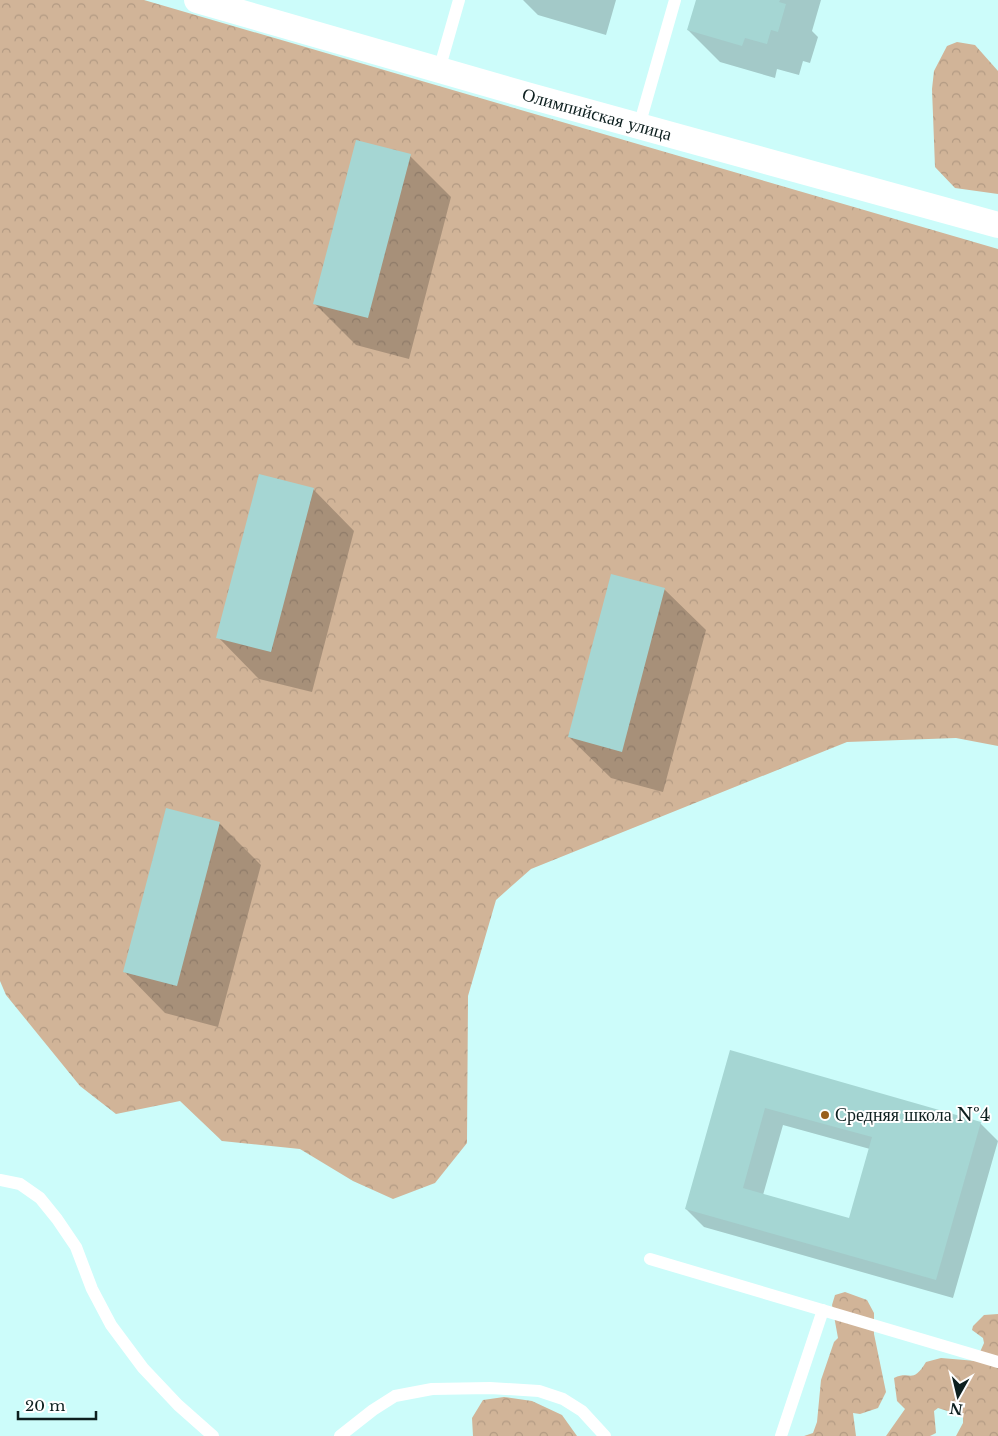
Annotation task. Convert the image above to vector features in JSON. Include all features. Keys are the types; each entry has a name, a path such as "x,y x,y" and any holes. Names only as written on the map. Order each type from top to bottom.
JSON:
{"street":[{"name":"Олимпийская улица","path":"197,0 439,70 998,225"}],"lane":[{"path":"439,70 459,0"},
{"path":"639,126 675,0"},
{"path":"0,1180 20,1184 40,1198 57,1218 76,1248 92,1289 111,1325 143,1368 178,1405 213,1436"},
{"path":"650,1259 998,1362"},
{"path":"781,1436 823,1310"},
{"path":"340,1436 373,1410 395,1396 432,1389 490,1388 540,1391 563,1399 582,1411 605,1436"}],"green space":[{"path":"0,0 144,0 998,249 998,746 956,738 847,742 531,869 496,900 468,996 467,1143 435,1183 393,1199 353,1181 300,1149 222,1141 180,1101 116,1114 80,1086 6,995 0,981"},
{"path":"957,42 975,45 998,71 998,194 955,188 935,167 932,89 934,71 947,46"},
{"path":"845,1292 867,1300 874,1313 874,1334 886,1392 878,1408 860,1414 853,1413 856,1436 804,1436 813,1433 817,1422 821,1380 834,1342 838,1338 832,1305 835,1295"},
{"path":"998,1314 998,1436 956,1436 963,1423 963,1416 938,1408 934,1411 936,1433 930,1436 886,1436 905,1409 897,1401 894,1378 914,1375 926,1362 941,1358 976,1361 984,1343 983,1338 972,1330 973,1326 984,1315"},
{"path":"504,1397 532,1401 562,1415 577,1436 473,1436 472,1418 483,1400"}],"building":[{"path":"696,0 780,0 779,2 786,4 778,32 771,30 767,44 745,38 742,46 687,30"},
{"path":"356,140 411,154 368,318 313,304"},
{"path":"259,474 314,488 271,652 216,638"},
{"path":"611,574 665,588 622,752 568,737"},
{"path":"166,808 220,822 177,986 123,972"},
{"path":"730,1050 981,1122 936,1280 685,1209","holes":["765,1108 872,1137 849,1218 743,1188"]}],"place":[{"name":"Средняя школа №4","path":"825,1115"}]}
